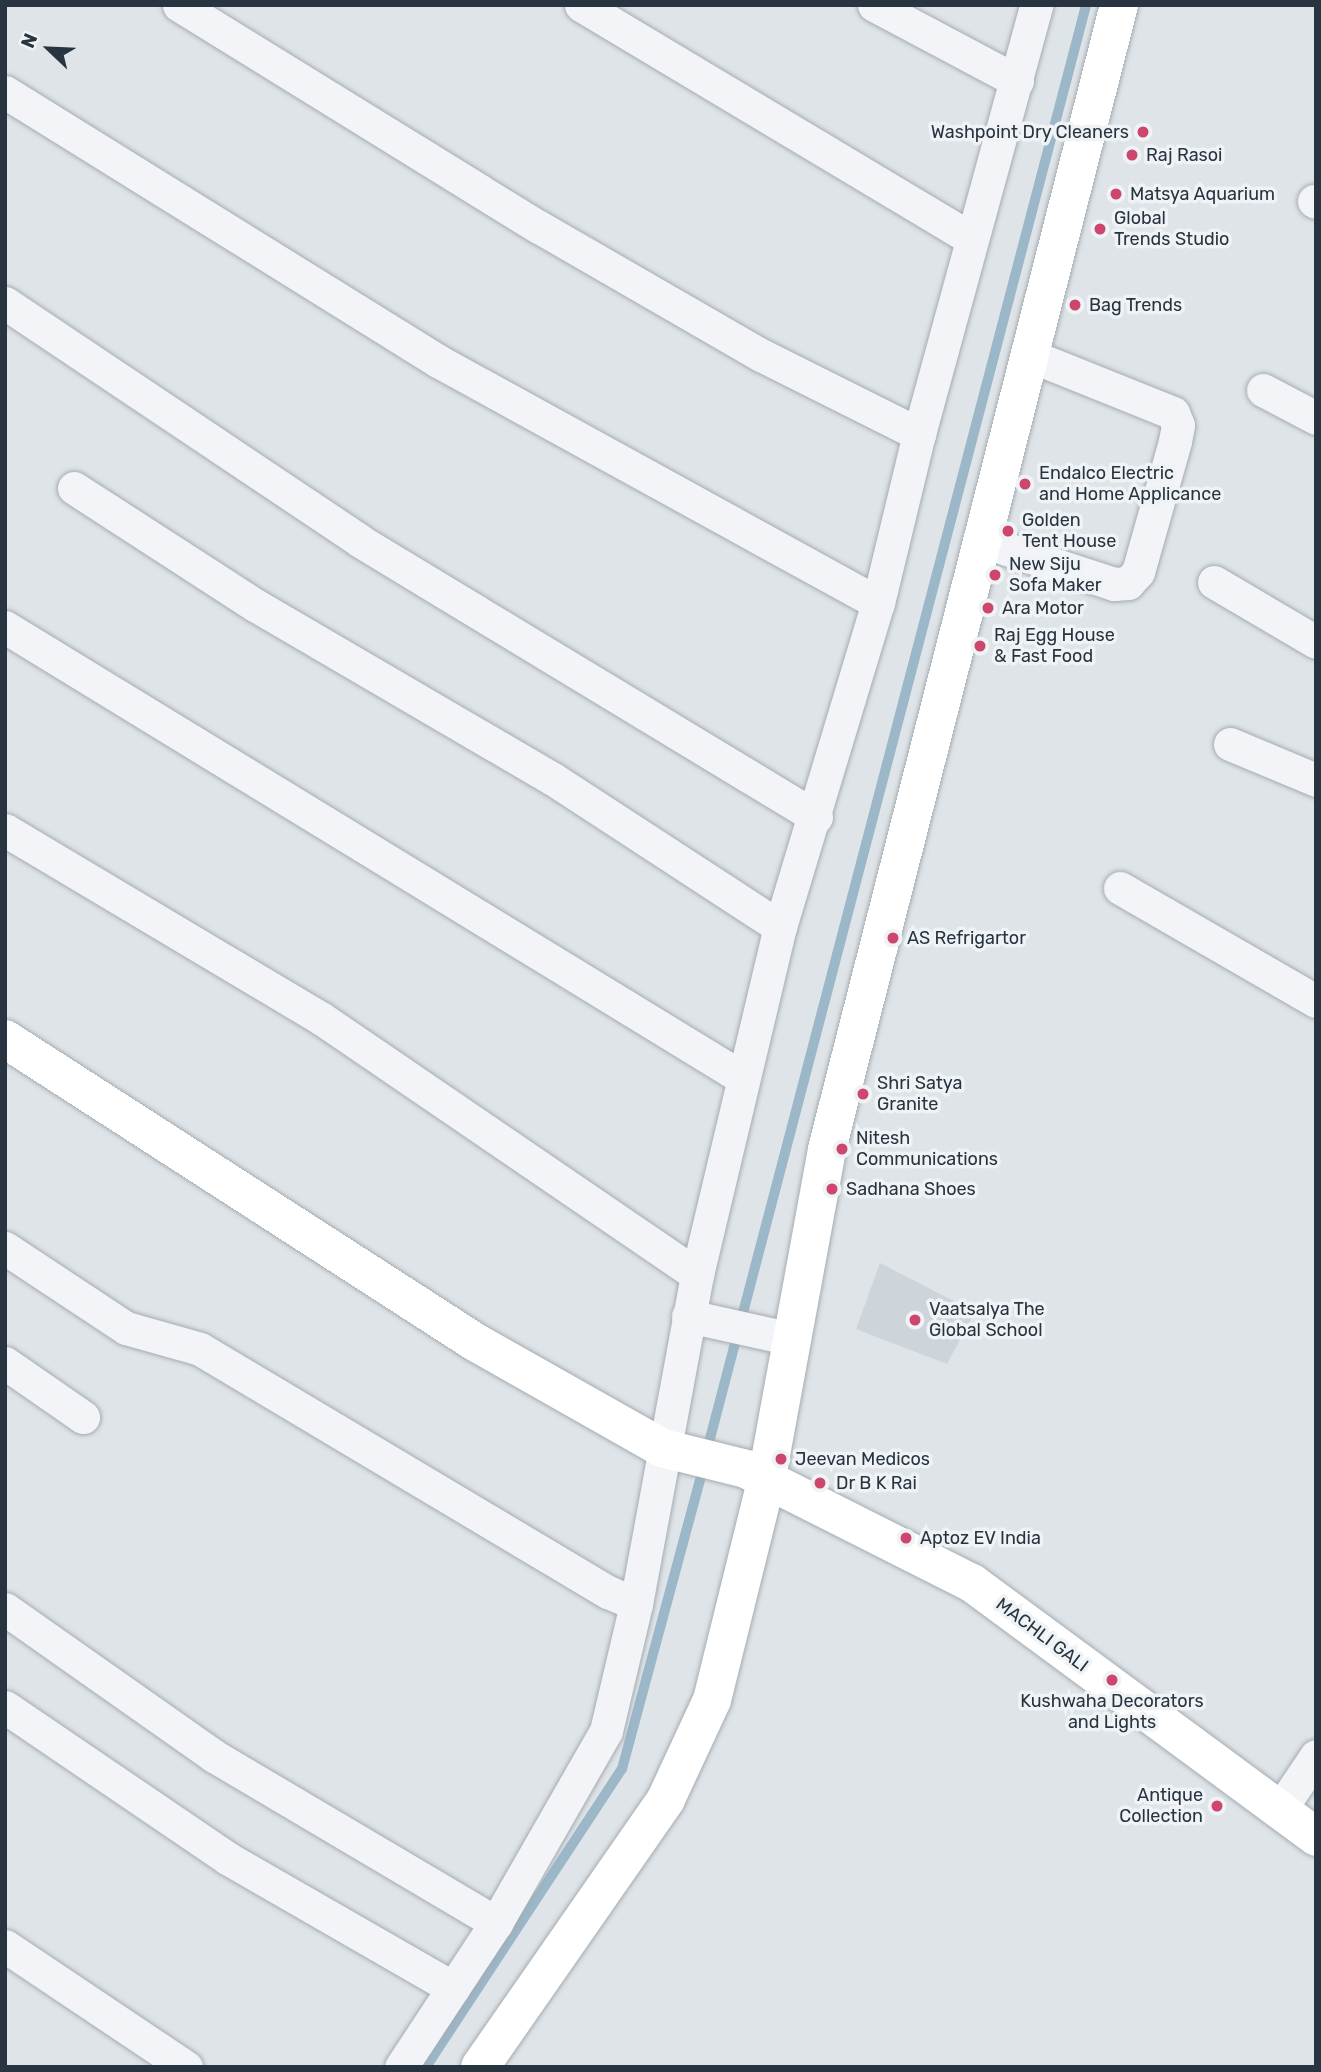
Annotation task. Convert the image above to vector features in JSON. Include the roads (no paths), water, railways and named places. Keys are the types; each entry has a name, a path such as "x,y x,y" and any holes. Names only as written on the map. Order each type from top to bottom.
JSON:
{"street":[{"path":"179,5 539,227 761,355 919,434"},
{"path":"581,5 970,238"},
{"path":"874,5 1017,81"},
{"path":"401,2067 496,1923 607,1731 674,1451 697,1318 697,1275 780,927 816,817 878,603 970,238 1017,81 1036,5"},
{"path":"480,2067 666,1799 712,1700 756,1476 780,1336 1119,5"},
{"path":"5,92 438,361 878,603"},
{"path":"5,303 360,541 816,817"},
{"path":"982,541 1114,584 1128,583 1138,572 1175,441 1178,425 1173,413 1031,356"},
{"path":"1263,390 1316,418"},
{"path":"74,488 255,606 552,779 780,927"},
{"path":"1214,582 1316,642"},
{"path":"5,626 743,1078"},
{"path":"1230,744 1316,780"},
{"path":"5,830 322,1019 697,1275"},
{"path":"1120,888 1316,1000"},
{"name":"MACHLI GALI","path":"5,1039 475,1342 674,1451 756,1476 972,1583 1316,1838"},
{"path":"5,1248 126,1328 200,1349 608,1592 636,1604"},
{"path":"697,1318 780,1336"},
{"path":"5,1363 83,1417"},
{"path":"5,1609 214,1756 496,1923"},
{"path":"5,1707 227,1858 453,1988"},
{"path":"1279,1811 1316,1756"},
{"path":"5,1946 186,2067"}],"waterway":[{"path":"707,1450 1086,5"},
{"path":"426,2067 622,1769 704,1465"}],"place":[{"name":"Washpoint Dry Cleaners","path":"1143,132"},
{"name":"Raj Rasoi","path":"1132,155"},
{"name":"Matsya Aquarium","path":"1116,194"},
{"name":"Global Trends Studio","path":"1100,229"},
{"name":"Bag Trends","path":"1075,305"},
{"name":"Endalco Electric and Home Applicance","path":"1025,484"},
{"name":"Golden Tent House","path":"1008,531"},
{"name":"New Siju Sofa Maker","path":"995,575"},
{"name":"Ara Motor","path":"988,608"},
{"name":"Raj Egg House & Fast Food","path":"980,646"},
{"name":"AS Refrigartor","path":"893,938"},
{"name":"Shri Satya Granite","path":"863,1094"},
{"name":"Nitesh Communications","path":"842,1149"},
{"name":"Sadhana Shoes","path":"832,1189"},
{"name":"Vaatsalya The Global School","path":"915,1320"},
{"name":"Jeevan Medicos","path":"781,1459"},
{"name":"Dr B K Rai","path":"820,1483"},
{"name":"Aptoz EV India","path":"906,1538"},
{"name":"Kushwaha Decorators and Lights","path":"1112,1680"},
{"name":"Antique Collection","path":"1217,1806"}]}
